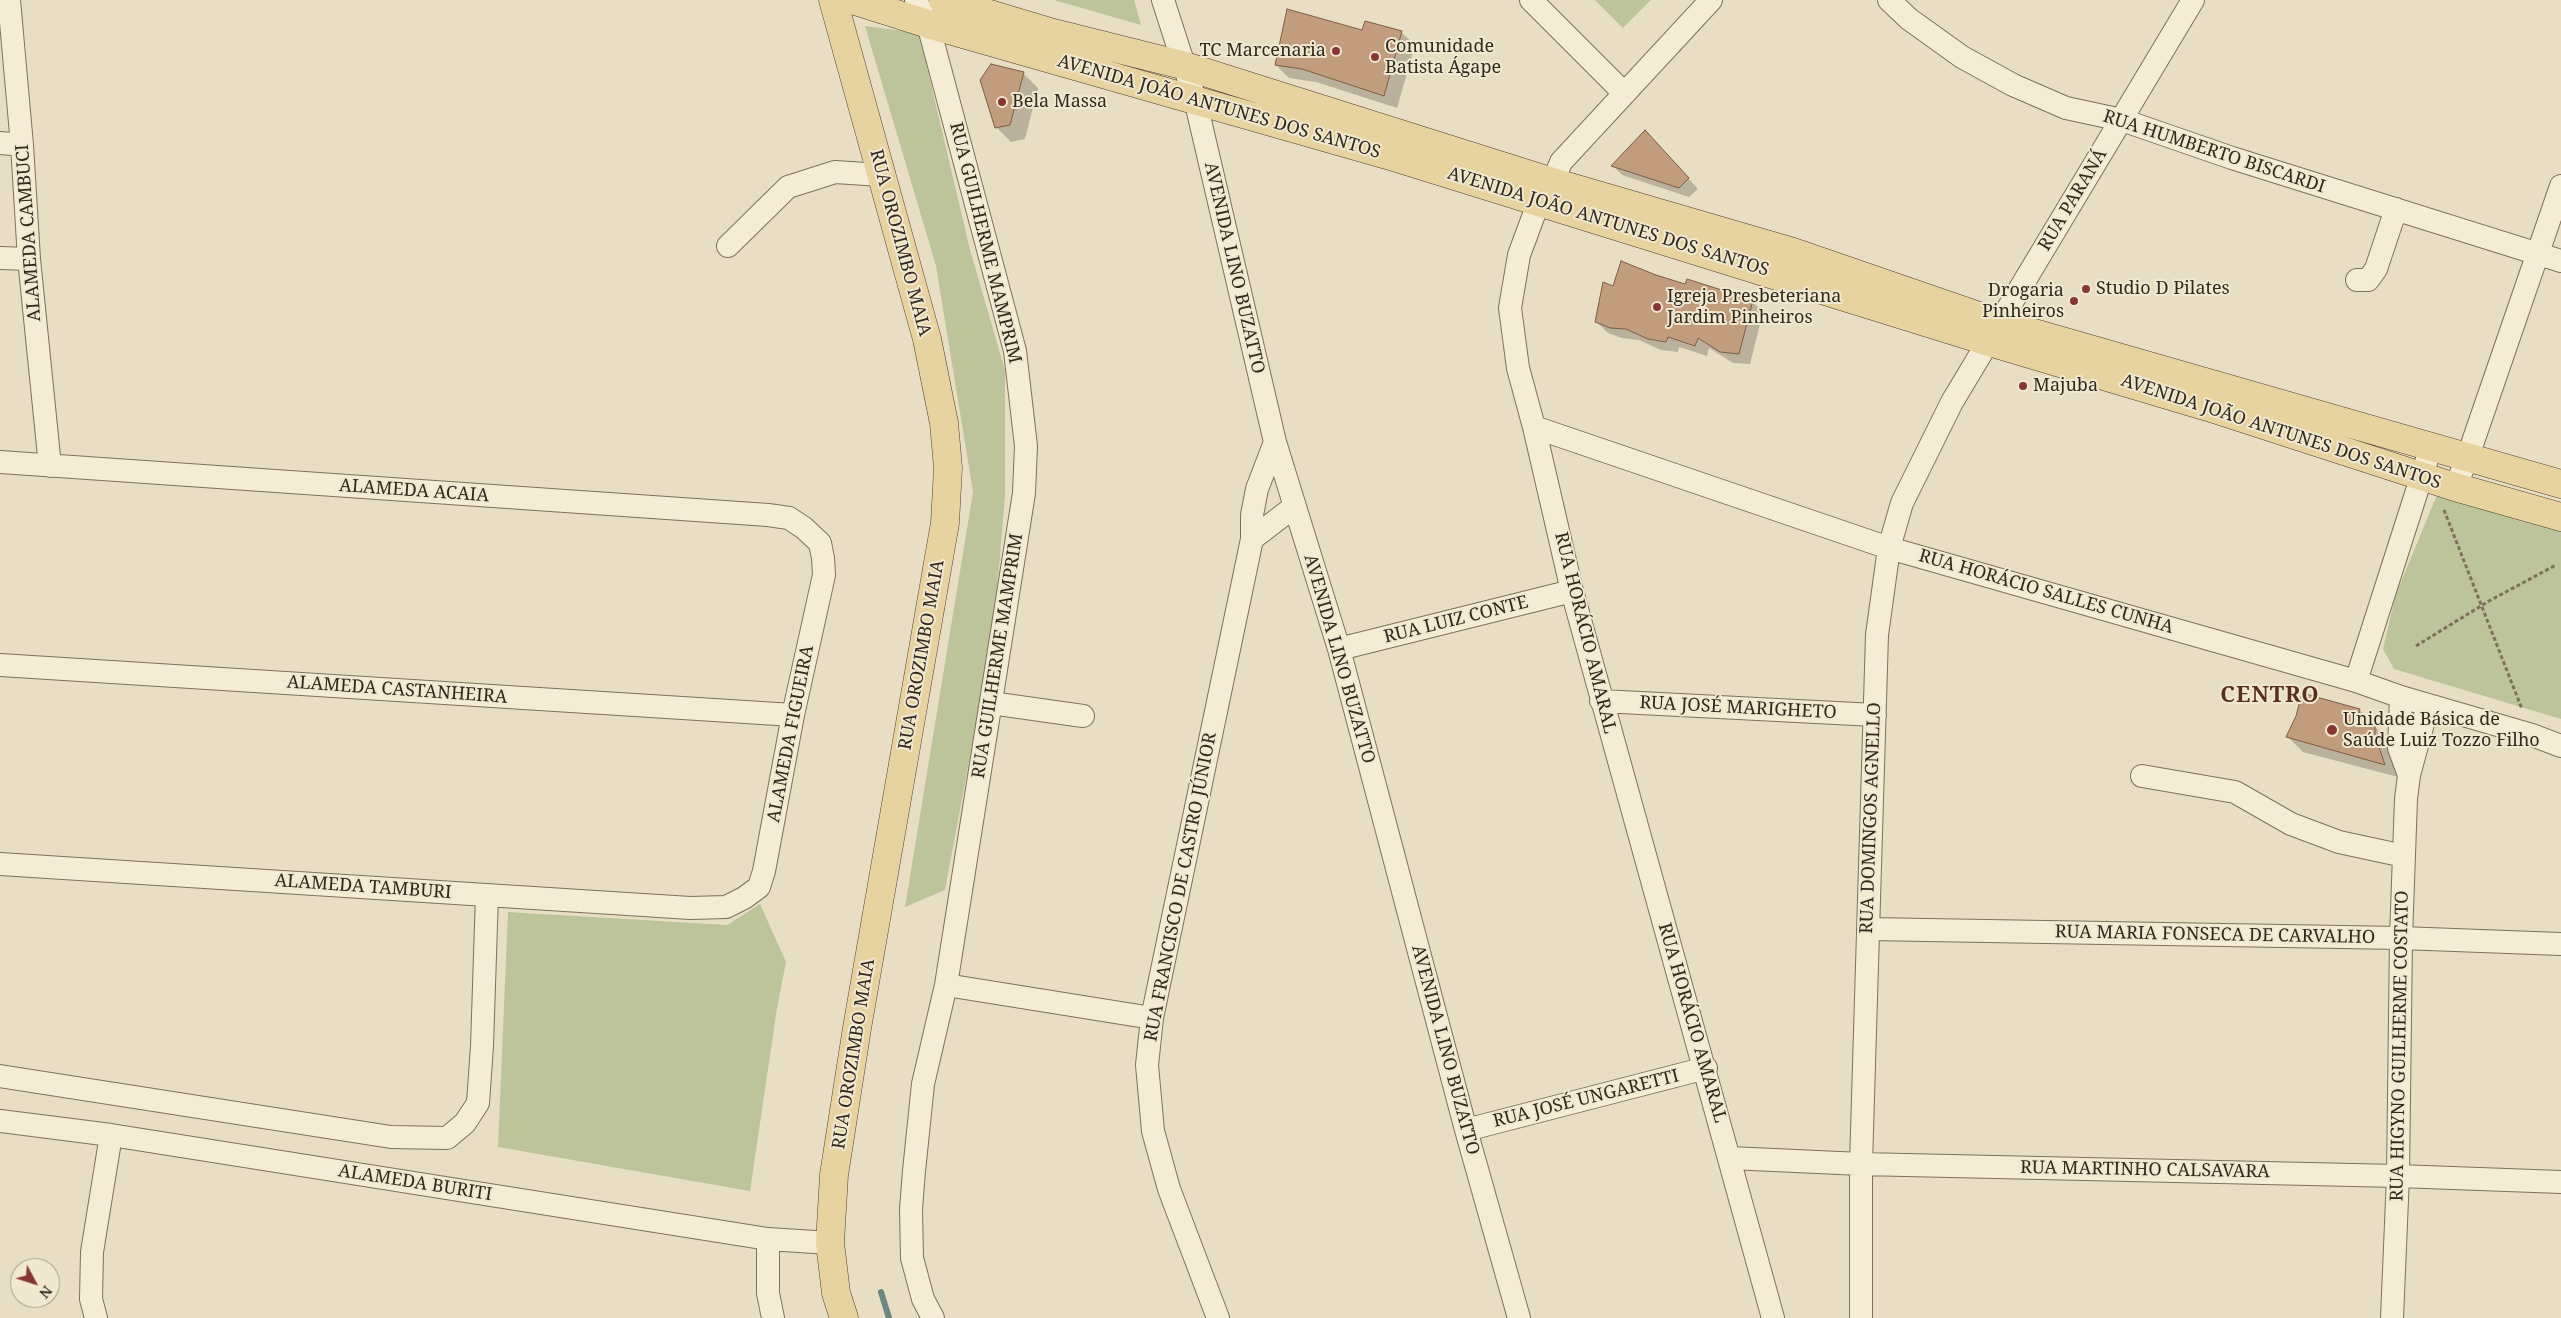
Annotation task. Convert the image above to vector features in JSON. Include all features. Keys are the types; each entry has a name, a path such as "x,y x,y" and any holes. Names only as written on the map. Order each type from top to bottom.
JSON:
{"main road":[{"name":"RUA OROZIMBO MAIA","path":"833,0 935,373 944,423 948,468 945,523 834,1175 830,1243 836,1293 844,1318"},
{"name":"AVENIDA JOÃO ANTUNES DOS SANTOS","path":"852,0 961,34 1194,99 1546,191 1793,252 1994,333 2208,407 2437,482 2561,517"},
{"name":"AVENIDA JOÃO ANTUNES DOS SANTOS","path":"965,3 1046,31 1182,65 1546,191"},
{"path":"931,25 965,3"},
{"path":"961,34 965,3"},
{"name":"AVENIDA JOÃO ANTUNES DOS SANTOS","path":"1994,333 2430,447 2561,484"}],"street":[{"name":"ALAMEDA CAMBUCI","path":"10,0 29,260 50,466"},
{"name":"RUA GUILHERME MAMPRIM","path":"916,0 931,25 1015,351 1026,446 1024,493 946,985 923,1084 911,1209 912,1258 923,1299 933,1318"},
{"name":"AVENIDA LINO BUZATTO","path":"1163,0 1194,99 1276,442 1339,649 1466,1130 1519,1318"},
{"path":"1531,0 1624,93"},
{"name":"RUA HORÁCIO AMARAL","path":"1711,0 1561,162 1546,191 1519,255 1510,308 1518,368 1534,427 1572,591 1601,701 1706,1068 1773,1318"},
{"name":"RUA HUMBERTO BISCARDI","path":"1889,0 1909,19 1962,57 2013,85 2066,108 2122,120 2232,158 2561,261"},
{"name":"RUA PARANÁ","path":"1994,333 2193,0"},
{"path":"0,143 22,145"},
{"path":"728,246 788,187 835,172 881,174"},
{"path":"2356,681 2437,482 2467,459 2561,186"},
{"path":"2357,280 2368,280 2376,269 2396,209"},
{"path":"0,258 29,260"},
{"name":"RUA DOMINGOS AGNELLO","path":"1861,1318 1861,1164 1877,635 1889,548 1902,503 1952,402 1994,333"},
{"name":"RUA HORÁCIO SALLES CUNHA","path":"1534,427 1889,548 2356,681 2401,697 2532,735 2561,746"},
{"name":"RUA FRANCISCO DE CASTRO JÚNIOR","path":"1218,1318 1169,1189 1153,1131 1147,1066 1152,1018 1252,539 1252,516 1258,489 1276,442"},
{"path":"2430,447 2437,482"},
{"name":"ALAMEDA ACAIA","path":"0,462 768,515 789,518 804,528 820,543"},
{"path":"1252,539 1295,506"},
{"name":"ALAMEDA FIGUEIRA","path":"726,907 744,898 758,887 768,856 793,715 824,575 824,558 820,543"},
{"name":"RUA LUIZ CONTE","path":"1339,649 1572,591"},
{"name":"ALAMEDA CASTANHEIRA","path":"0,665 793,715"},
{"name":"RUA HIGYNO GUILHERME COSTATO","path":"2401,697 2399,748 2408,775"},
{"name":"RUA JOSÉ MARIGHETO","path":"1601,701 1875,714"},
{"path":"991,703 1084,716"},
{"name":"RUA HIGYNO GUILHERME COSTATO","path":"2392,1318 2398,1176 2401,938 2408,775 2428,705"},
{"path":"2142,776 2235,792 2291,824 2339,842 2404,856"},
{"name":"ALAMEDA TAMBURI","path":"0,864 690,908 726,907"},
{"path":"0,1076 391,1137 447,1138 465,1123 478,1102 482,1046 487,895"},
{"name":"RUA MARIA FONSECA DE CARVALHO","path":"1868,929 2401,938 2561,944"},
{"path":"946,985 1152,1018"},
{"name":"RUA JOSÉ UNGARETTI","path":"1466,1130 1706,1068"},
{"name":"ALAMEDA BURITI","path":"0,1121 111,1135 768,1239 830,1243"},
{"path":"96,1318 91,1299 92,1252 111,1135"},
{"name":"RUA MARTINHO CALSAVARA","path":"1730,1158 1861,1164 2398,1176 2561,1182"},
{"path":"768,1239 768,1293 773,1318"}],"path":[{"path":"2437,482 2480,606 2532,735"},
{"path":"2416,646 2480,606 2556,566"}],"green space":[{"path":"1054,0 1134,0 1141,25"},
{"path":"1595,0 1651,0 1623,28"},
{"path":"865,26 919,33 970,250 1005,370 1005,496 994,628 945,890 905,907 973,492 936,266"},
{"path":"2437,495 2561,528 2561,719 2394,669 2383,649 2396,594"},
{"path":"760,904 786,962 777,1008 750,1191 498,1147 508,912 727,925"}],"building":[{"path":"1287,9 1362,30 1365,21 1402,31 1384,96 1302,69 1275,65"},
{"name":"Bela Massa","path":"991,64 1024,72 1010,125 995,128 980,80"},
{"path":"1645,130 1689,178 1679,188 1611,166"},
{"path":"1621,261 1685,284 1687,279 1753,300 1739,354 1720,352 1698,338 1695,346 1668,337 1666,342 1648,339 1626,329 1610,328 1595,322 1603,282 1613,286"},
{"name":"Unidade Básica de Saúde Luiz Tozzo Filho","path":"2302,693 2360,709 2358,722 2375,726 2375,735 2385,765 2286,737 2296,716"}],"waterway":[{"path":"881,1292 889,1318"}],"place":[{"name":"TC Marcenaria","path":"1336,51"},
{"name":"Comunidade Batista Ágape","path":"1375,57"},
{"name":"Bela Massa","path":"1002,102"},
{"name":"Studio D Pilates","path":"2086,289"},
{"name":"Drogaria Pinheiros","path":"2074,301"},
{"name":"Igreja Presbeteriana Jardim Pinheiros","path":"1657,307"},
{"name":"Majuba","path":"2023,386"},
{"name":"Unidade Básica de Saúde Luiz Tozzo Filho","path":"2332,730"}],"district":[{"name":"CENTRO","path":"2270,696"}]}
